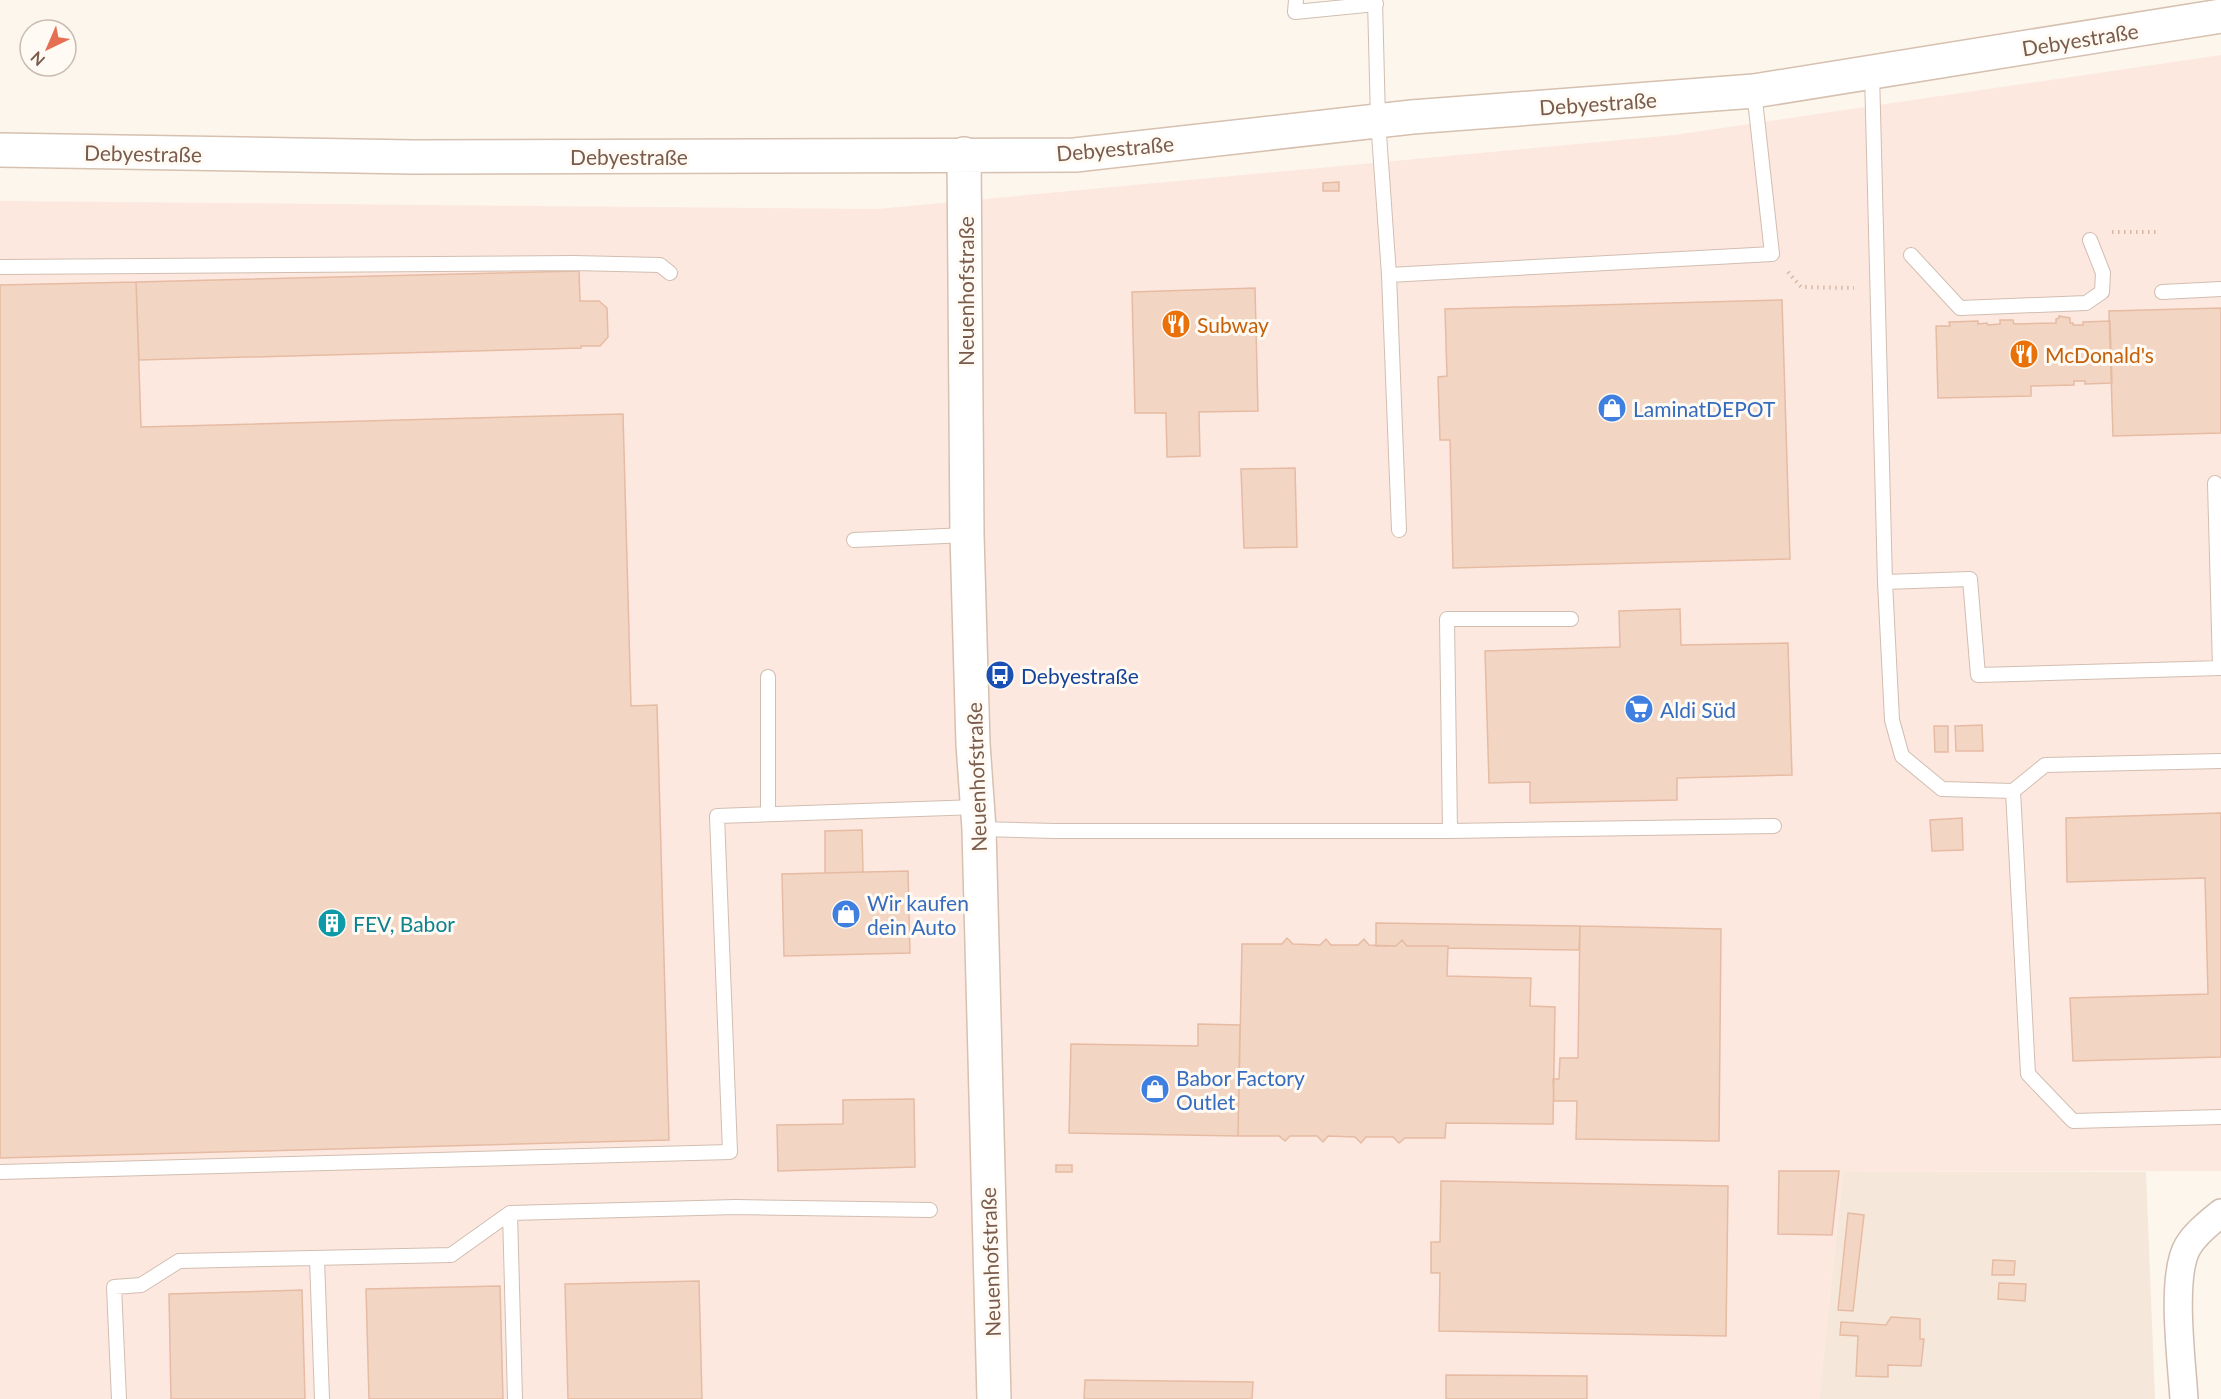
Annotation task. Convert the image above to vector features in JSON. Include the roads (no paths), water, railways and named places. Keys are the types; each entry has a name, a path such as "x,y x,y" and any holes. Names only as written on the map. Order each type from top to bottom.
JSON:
{"main road":[{"name":"Debyestraße","path":"0,150 413,157 1075,155 1378,120 1754,91 2221,16"},
{"name":"Neuenhofstraße","path":"964,154 967,535 978,818 994,1399"}],"street":[{"path":"2184,1399 2179,1276 2187,1247 2221,1214"}],"lane":[{"path":"1296,0 1295,12 1376,2 1378,120 1389,275 1399,530"},
{"path":"1872,73 1885,582 1892,720 1902,756 1942,789 2013,791 2045,765 2221,761"},
{"path":"1389,275 1772,254 1754,91"},
{"path":"1911,255 1960,308 2086,303 2102,292 2103,273 2090,240"},
{"path":"0,267 574,263 660,265 670,273"},
{"path":"2163,292 2221,289"},
{"path":"1885,582 1970,579 1978,675 2220,668 2215,483"},
{"path":"854,540 967,535"},
{"path":"1450,831 1447,619 1571,619"},
{"path":"768,677 768,814"},
{"path":"2013,791 2028,1074 2073,1121 2221,1117"},
{"path":"0,1172 730,1152 717,816 768,814 978,818 1056,831 1450,831 1774,826"},
{"path":"119,1399 114,1287 141,1285 179,1260 451,1255 510,1213 736,1207 930,1210"},
{"path":"510,1213 515,1399"},
{"path":"317,1259 322,1399"}],"place":[{"name":"Subway","path":"1176,324"},
{"name":"McDonald's","path":"2024,354"},
{"name":"LaminatDEPOT","path":"1612,408"},
{"name":"Debyestraße","path":"1000,675"},
{"name":"Aldi Süd","path":"1639,709"},
{"name":"Wir kaufen dein Auto","path":"846,914"},
{"name":"FEV, Babor","path":"332,923"},
{"name":"Babor Factory Outlet","path":"1155,1089"}]}
